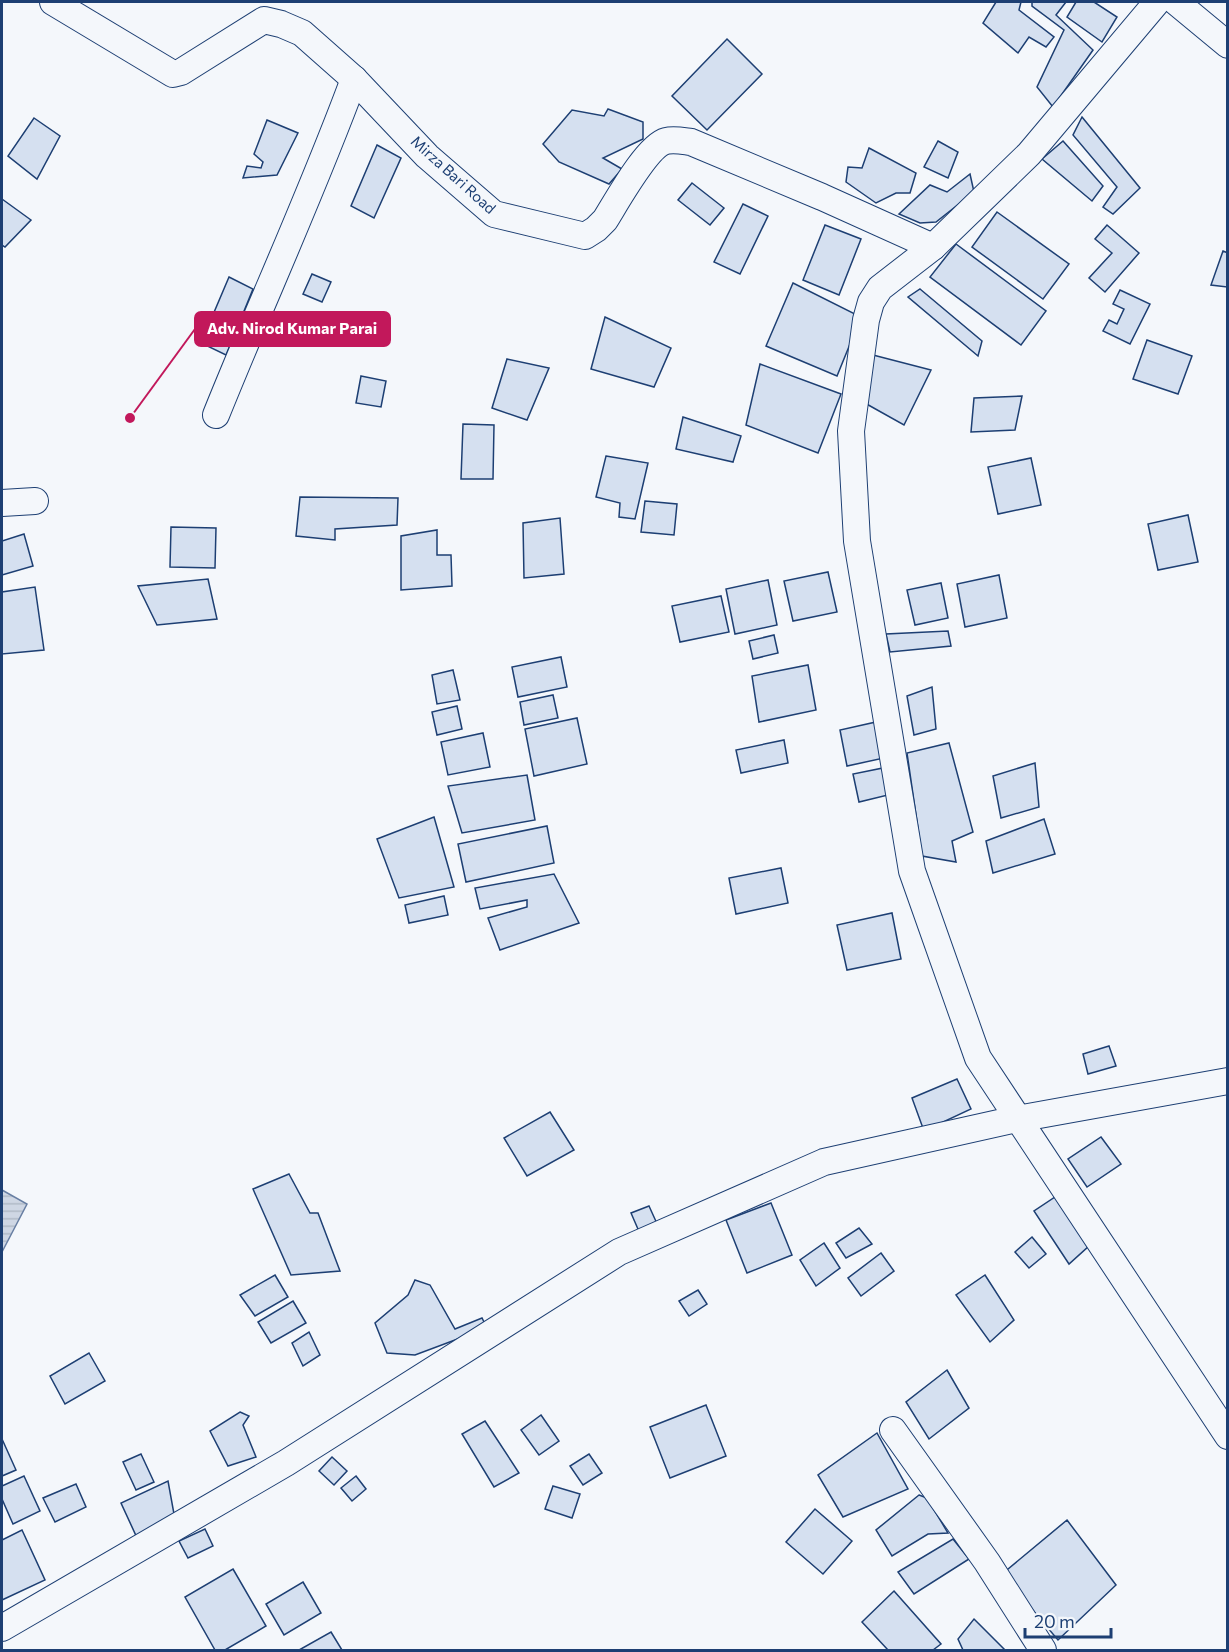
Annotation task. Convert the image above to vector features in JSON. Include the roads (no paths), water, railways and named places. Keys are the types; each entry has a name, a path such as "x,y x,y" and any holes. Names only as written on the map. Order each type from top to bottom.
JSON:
{"street":[{"name":"Mirza Bari Road","path":"54,2 173,74 181,72 264,20 302,33 354,80 427,156 494,214 585,236 605,220 651,150 666,141 678,140 690,142 822,197 933,247"},
{"path":"1156,2 1029,154 933,247 880,288 871,302 866,320 851,431 857,541 912,871 978,1058 1227,1436"},
{"path":"1176,2 1227,45"},
{"path":"216,415 324,160 354,80"},
{"path":"2,503 35,501"},
{"path":"2,1628 286,1463 619,1252 824,1162 1017,1119 1227,1081"},
{"path":"893,1430 987,1562 1043,1650"}],"place":[{"name":"Adv. Nirod Kumar Parai","path":"130,418"}]}
